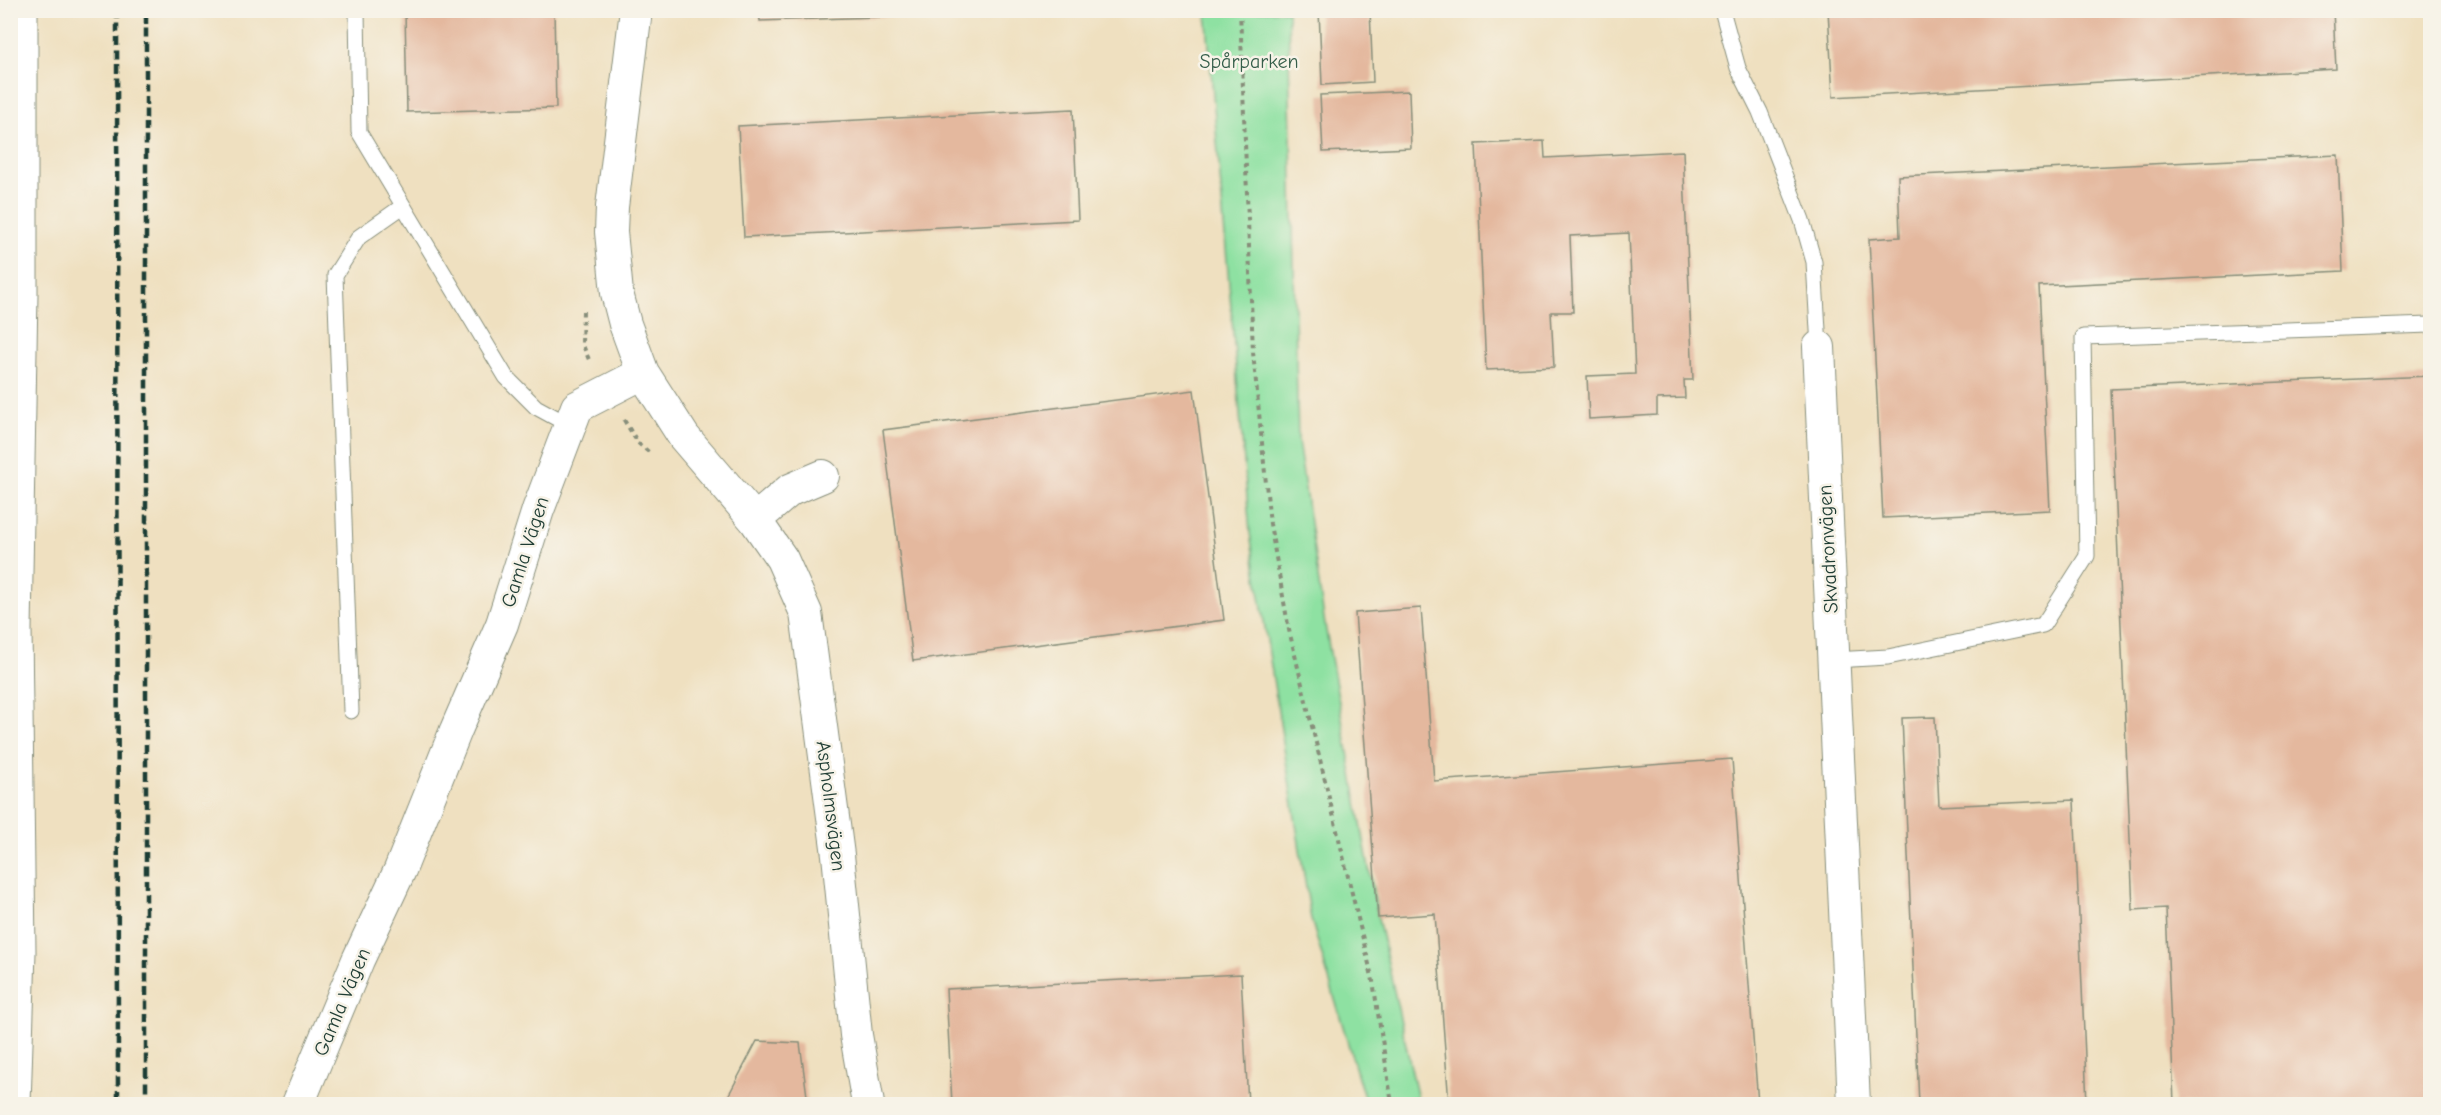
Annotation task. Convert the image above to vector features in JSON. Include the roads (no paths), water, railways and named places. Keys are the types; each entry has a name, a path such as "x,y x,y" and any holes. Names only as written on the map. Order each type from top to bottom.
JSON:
{"street":[{"path":"14,1104 19,952 15,629 21,294 21,10"},
{"path":"636,10 612,207 611,232 617,293 627,333 643,373"},
{"name":"Skvadronvägen","path":"1819,347 1854,1104"},
{"name":"Gamla Vägen","path":"298,1104 358,960 400,870 456,730 502,624 538,510 577,407 643,373"},
{"name":"Aspholmsvägen","path":"643,373 684,437 755,520 782,559 806,612 838,855 856,1035 868,1104"},
{"path":"755,520 790,490 823,476"}],"lane":[{"path":"357,10 359,132 506,377 536,407 570,425"},
{"name":"Skvadronvägen","path":"1722,10 1738,68 1764,122 1803,220 1814,262 1819,347"},
{"path":"351,711 335,276 359,237 403,206"},
{"path":"1834,660 1888,657 2043,625 2087,556 2083,337 2430,326"}],"railway":[{"path":"117,10 118,1104"},
{"path":"146,10 146,1104"}],"park label":[{"name":"Spårparken","path":"1249,61"}]}
